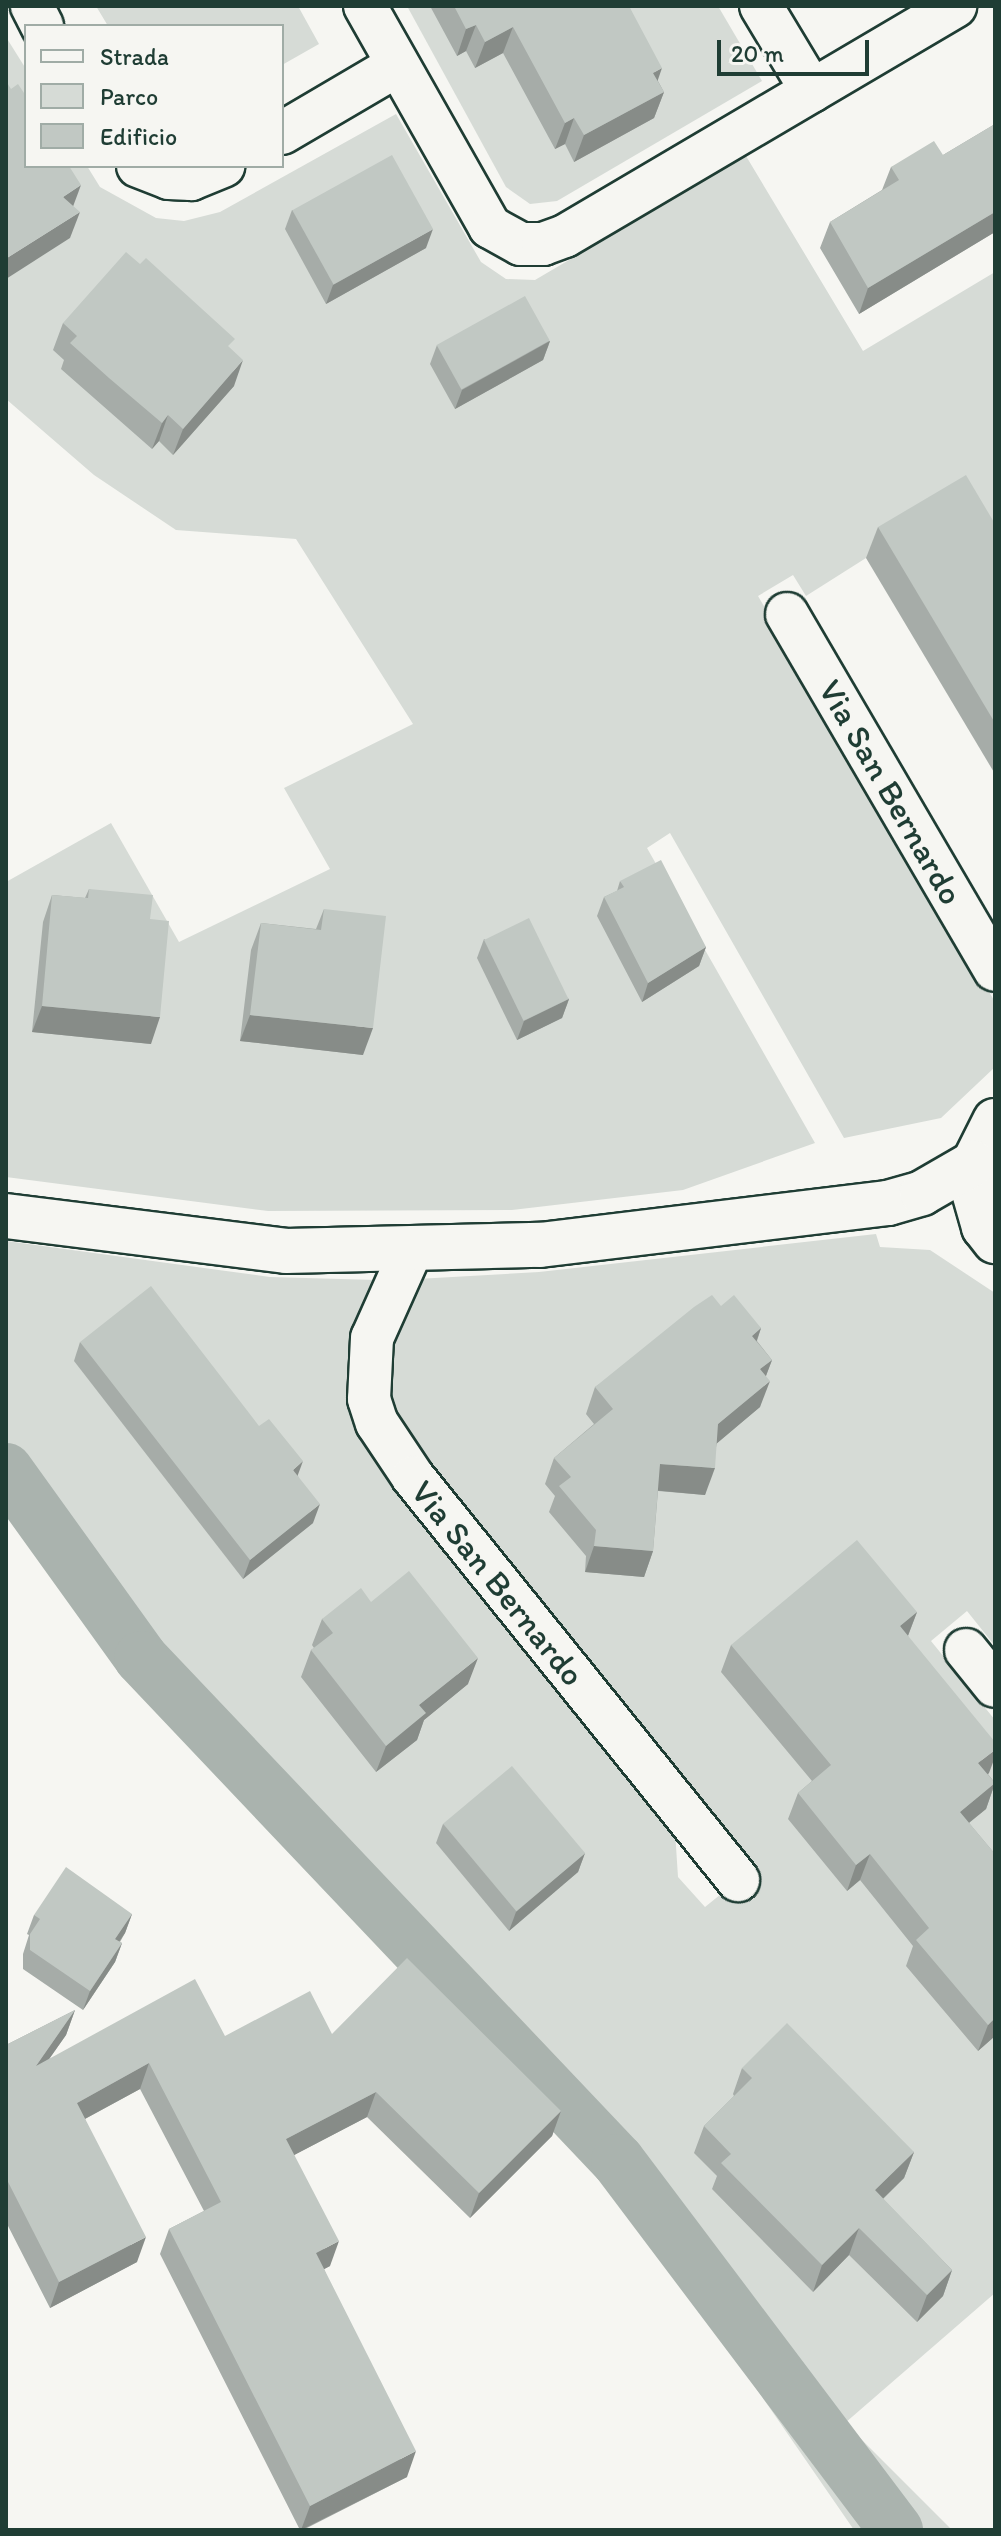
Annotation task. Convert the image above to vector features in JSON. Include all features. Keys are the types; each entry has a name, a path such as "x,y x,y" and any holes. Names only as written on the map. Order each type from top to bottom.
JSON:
{"street":[{"path":"32,6 41,24"},
{"path":"365,6 490,227 521,244 543,244 565,236 955,6"},
{"path":"766,14 812,91"},
{"path":"284,132 398,65"},
{"path":"143,168 169,178 191,179 219,168"},
{"name":"Via San Bernardo","path":"787,614 995,970"},
{"path":"989,1234 972,1185 974,1163 995,1121"},
{"path":"6,1216 240,1248 411,1251 679,1232 888,1203 922,1193 974,1163"},
{"path":"888,1203 989,1234"},
{"name":"Via San Bernardo","path":"411,1251 372,1338 369,1399 377,1423 422,1489 738,1880"},
{"path":"966,1650 995,1686"}],"green space":[{"path":"96,6 298,6 319,44 284,64 284,24 107,24"},
{"path":"407,6 718,6 762,81 557,201 530,204 506,187"},
{"path":"6,37 24,66 24,168 88,168 100,187 156,218 184,221 220,212 396,114 481,262 506,279 535,280 746,156 863,351 995,272 995,575 866,558 806,596 793,575 758,596 995,1002 995,1067 941,1118 844,1138 670,833 647,848 815,1143 683,1190 512,1210 268,1211 6,1177 6,882 111,823 179,942 330,869 284,788 413,724 296,539 176,530 94,475 6,399"},
{"path":"876,1234 880,1247 930,1250 995,1293 995,1646 967,1611 931,1641 995,1720 995,2293 845,2423 952,2530 854,2530 604,2168 122,1657 6,1496 6,1241 270,1277 377,1280 347,1359 349,1410 359,1438 675,1831 678,1877 705,1907 752,1869 401,1429 387,1394 387,1357 417,1279 539,1272"}],"building":[{"path":"454,6 629,6 662,68 653,73 664,92 584,135 574,118 565,123 513,27 485,42 476,25 466,29"},
{"path":"6,81 11,89 18,84 24,93 24,168 70,168 81,185 63,197 80,212 6,256"},
{"path":"995,124 995,212 868,288 830,222 899,180 891,167 934,141 943,155"},
{"path":"392,155 433,229 334,285 292,210"},
{"path":"126,252 140,264 146,258 235,339 228,346 243,360 183,429 168,415 162,423 109,378 70,343 77,336 63,323"},
{"path":"525,296 550,341 461,390 437,345"},
{"path":"966,475 995,524 995,723 878,527"},
{"path":"661,860 706,947 648,983 604,897 624,887 620,881"},
{"path":"89,889 153,895 150,919 169,921 160,1017 42,1006 52,895 88,898"},
{"path":"324,909 386,916 373,1028 250,1015 261,923 321,930"},
{"path":"529,918 568,999 524,1021 484,940"},
{"path":"151,1286 259,1426 269,1419 303,1461 293,1470 320,1504 250,1560 80,1342"},
{"path":"712,1295 721,1306 734,1295 761,1328 752,1336 772,1360 760,1369 770,1381 718,1424 715,1468 660,1464 653,1551 594,1546 596,1530 559,1486 571,1477 554,1458 613,1409 595,1387"},
{"path":"857,1540 917,1612 900,1626 995,1742 995,1750 978,1763 995,1783 960,1812 995,1854 995,2018 988,2025 916,1940 929,1928 870,1854 856,1865 798,1793 831,1765 731,1645"},
{"path":"409,1571 478,1658 419,1705 426,1713 386,1746 311,1650 333,1633 322,1619 361,1588 371,1602"},
{"path":"512,1766 585,1853 516,1911 443,1824"},
{"path":"66,1867 132,1914 115,1939 122,1943 90,1991 30,1950 30,1934 40,1919 34,1915"},
{"path":"407,1958 561,2111 479,2193 376,2092 286,2139 339,2241 316,2253 416,2451 310,2506 169,2229 221,2202 149,2063 77,2103 146,2237 59,2282 6,2178 6,2045 75,2010 36,2066 195,1979 225,2036 310,1991 332,2034"},
{"path":"787,2023 914,2152 875,2190 952,2270 927,2295 859,2228 822,2265 721,2163 731,2154 704,2126 752,2078 742,2068"}],"waterway":[{"path":"6,1470 141,1658 618,2161 896,2530"}]}
